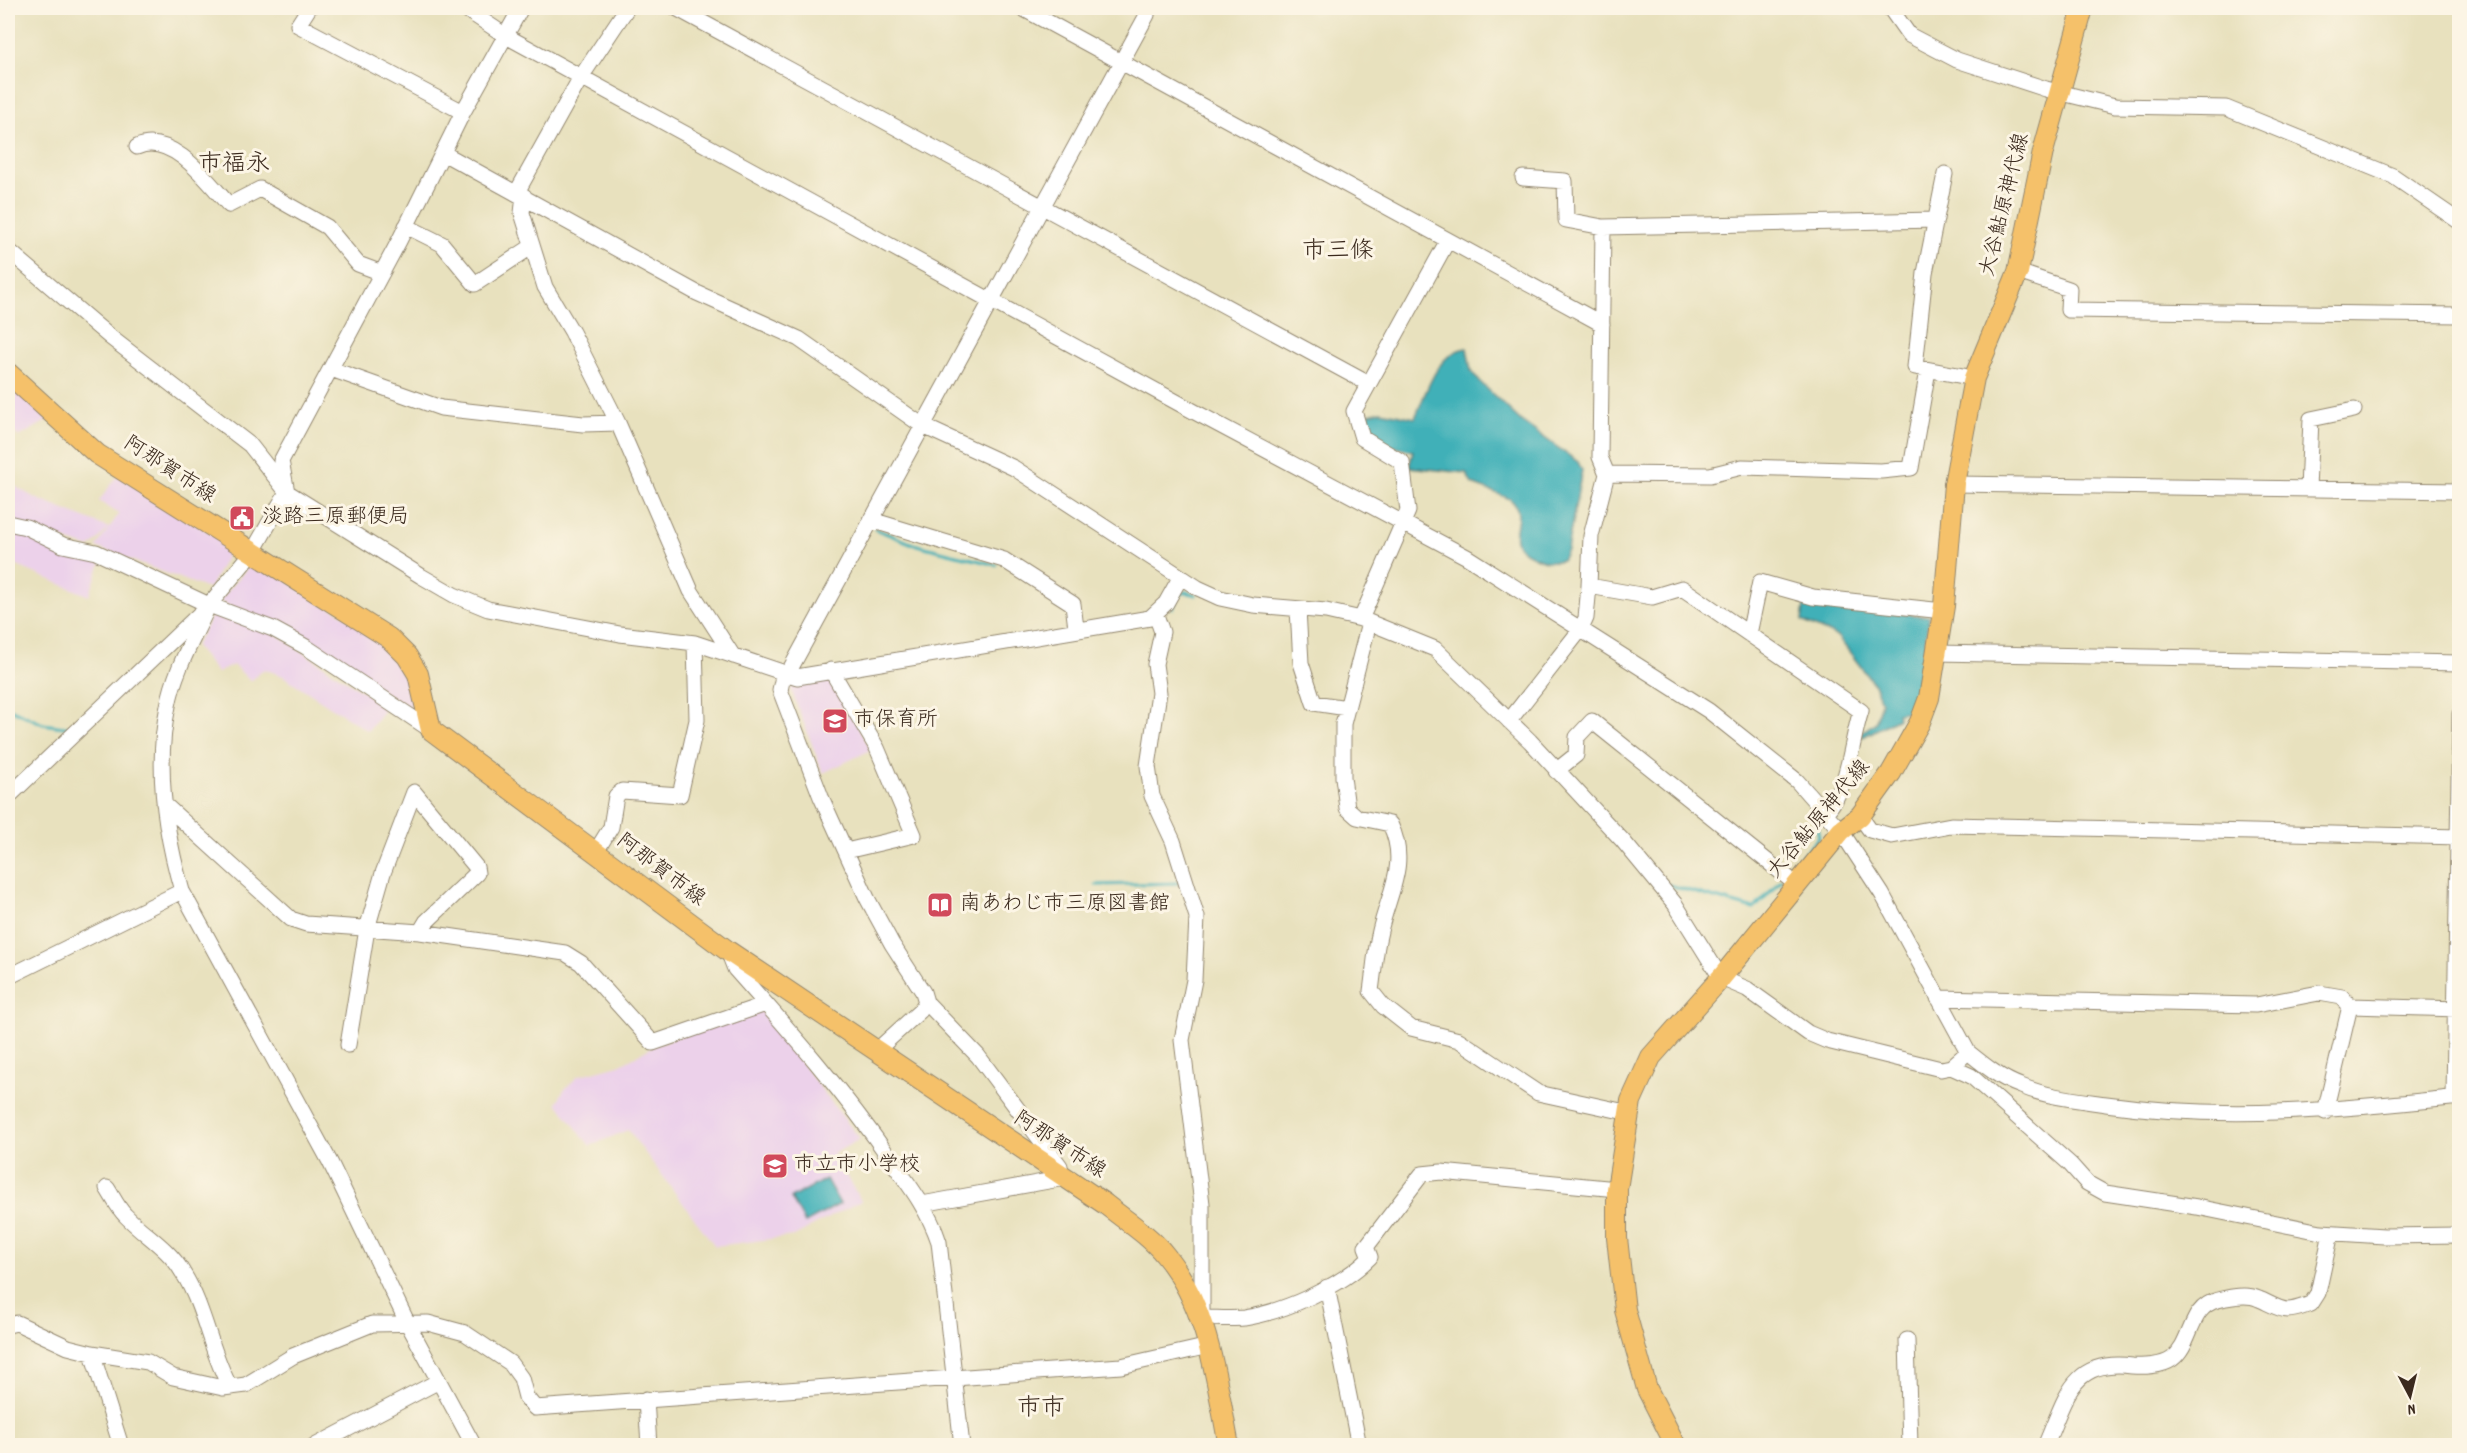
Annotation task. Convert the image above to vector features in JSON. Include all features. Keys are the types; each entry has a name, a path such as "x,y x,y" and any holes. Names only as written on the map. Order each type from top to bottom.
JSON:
{"main road":[{"name":"大谷鮎原神代線","path":"1676,1446 1647,1389 1624,1310 1617,1238 1617,1189 1631,1101 1651,1057 1721,978 1841,831 1860,816 1891,773 1920,722 1929,698 1937,653 1954,484 1974,378 2018,272 2043,152 2083,8"},
{"name":"阿那賀市線","path":"8,373 98,454 252,553 370,624 401,650 418,674 431,730 728,951 1105,1204 1166,1255 1202,1318 1228,1446"}],"street":[{"path":"309,8 298,25 463,112"},
{"path":"464,8 506,36 991,301 1467,557 1733,728 1797,781 1841,831 1882,894 1968,1052 1991,1070 2021,1086 2066,1098 2134,1108 2208,1113 2325,1112 2457,1098 2460,714"},
{"path":"8,797 209,604 252,553 287,492 281,461 332,369 463,112 521,8"},
{"path":"627,8 581,77 521,194 522,213 545,287 572,332 618,423 691,591 728,644 733,656"},
{"path":"676,8 1369,384"},
{"path":"1022,8 1602,324"},
{"path":"922,1204 1063,1176 1060,1166 978,1056 926,1002 923,992 892,944 867,898 821,797 780,690 782,681 1147,15 1145,8"},
{"path":"1890,8 1909,35 1933,49 2023,82 2130,108 2226,108 2393,176 2460,222"},
{"path":"137,147 143,144 167,147 189,162 228,205 260,189 327,226 358,264 382,273"},
{"path":"443,153 697,293 800,339 923,426 1014,468 1180,578 1220,598 1253,605 1326,611 1365,621 1435,649 1592,806 1675,903 1721,978 1747,989 1789,1022 1827,1041 1941,1069 1951,1067 1968,1052"},
{"path":"1946,174 1925,273 1915,367 1974,378"},
{"path":"1523,178 1564,181 1566,220 1603,227 1936,220"},
{"path":"406,226 442,244 475,284 531,247"},
{"path":"1509,721 1581,629 1586,618 1592,536 1607,474 1600,457 1603,227"},
{"path":"1448,240 1354,411 1362,438 1402,462 1408,511 1365,621 1343,724 1343,777 1347,808 1357,817 1390,824 1398,842 1399,863 1377,942 1371,991 1383,1006 1412,1028 1459,1040 1538,1093 1630,1113"},
{"path":"8,250 110,337 250,445 287,492 360,540 471,603 488,609 620,634 695,643 787,675 797,676 1156,615 1180,578"},
{"path":"2018,272 2069,289 2068,310 2460,315"},
{"path":"332,369 441,408 573,423 618,423"},
{"path":"1607,474 1710,475 1742,467 1881,471 1911,468 1928,370"},
{"path":"2308,489 2311,418 2354,410"},
{"path":"1954,484 2460,491"},
{"path":"871,520 1004,560 1073,604 1076,628"},
{"path":"8,523 26,527 63,545 96,552 209,604 273,629 306,647 431,730"},
{"path":"1749,634 1760,582 1814,597 1943,611"},
{"path":"1589,586 1652,597 1682,588 1861,711 1852,750 1834,804 1825,813"},
{"path":"209,604 181,663 168,704 162,740 164,804 174,864 182,891 330,1162 408,1323 474,1446"},
{"path":"1298,609 1301,663 1314,703 1347,708"},
{"path":"1156,615 1162,632 1155,664 1159,693 1148,766 1152,796 1173,841 1197,917 1194,980 1182,1040 1202,1204 1202,1318 1243,1318 1263,1313 1327,1287 1356,1271 1370,1257 1366,1247 1422,1174 1462,1174 1617,1189"},
{"path":"595,853 611,826 616,796 622,791 680,795 697,720 695,643"},
{"path":"1937,653 2460,663"},
{"path":"831,670 877,748 914,835 846,851"},
{"path":"1556,771 1576,755 1577,737 1592,721 1797,885"},
{"path":"348,1045 367,929 383,873 414,792 476,867 477,873 426,922 420,932"},
{"path":"164,804 276,908 291,919 306,924 420,932 564,953 580,963 653,1042 766,1004"},
{"path":"1860,816 1870,830 1892,836 1951,825 2459,837"},
{"path":"8,977 182,891"},
{"path":"728,951 735,969 850,1102 922,1204 939,1242 952,1378 962,1446"},
{"path":"1938,998 2256,1005 2319,993 2342,998 2350,1006 2458,1009"},
{"path":"876,1051 920,1011 926,1002"},
{"path":"2325,1112 2350,1006"},
{"path":"1951,1067 1971,1076 2070,1164 2087,1183 2105,1193 2331,1233 2384,1236 2460,1235"},
{"path":"107,1188 125,1215 156,1240 183,1272 230,1387"},
{"path":"2046,1446 2079,1377 2091,1368 2164,1363 2174,1357 2195,1317 2205,1305 2216,1300 2244,1296 2288,1310 2311,1304 2318,1293 2331,1233"},
{"path":"1327,1287 1359,1446"},
{"path":"8,1325 17,1323 68,1347 148,1362 173,1377 230,1387 246,1385 293,1356 372,1324 428,1323 465,1333 510,1363 521,1378 526,1397 535,1408 1121,1366 1209,1346"},
{"path":"1907,1340 1910,1446"},
{"path":"92,1353 121,1446"},
{"path":"315,1446 439,1381"},
{"path":"646,1399 649,1446"}],"shaded area":[{"path":"8,379 50,419 19,437 8,427"},
{"path":"118,475 232,546 209,589 96,547 119,514 99,501"},
{"path":"8,482 35,498 109,528 90,548 8,521"},
{"path":"8,528 102,560 89,596 8,562"},
{"path":"254,560 374,634 409,671 418,701 410,707 220,601"},
{"path":"215,611 271,631 386,707 368,731 283,676 264,669 251,681 233,665 217,673 195,646"},
{"path":"829,676 871,750 823,773 791,690 792,683"},
{"path":"759,1009 860,1139 833,1154 861,1201 794,1236 715,1246 628,1130 590,1146 557,1103 563,1091 578,1076 619,1065 658,1044"}],"water":[{"path":"1467,348 1471,371 1480,382 1521,421 1578,462 1582,470 1567,550 1562,560 1543,560 1521,549 1515,536 1518,514 1511,500 1472,484 1466,473 1409,467 1413,451 1390,446 1365,427 1365,415 1381,411 1415,418 1428,386 1440,366 1456,351"},
{"path":"1805,600 1828,608 1929,616 1916,710 1897,713 1898,718 1863,737 1861,733 1876,722 1881,701 1874,684 1838,637 1802,621"},
{"path":"826,1179 840,1204 805,1223 791,1198"}],"waterway":[{"path":"875,529 913,544 996,565"},
{"path":"1173,608 1177,595 1186,592 1196,595"},
{"path":"8,708 43,724 71,728"},
{"path":"1787,872 1819,837 1815,817"},
{"path":"1669,885 1754,909 1781,880"},
{"path":"1096,885 1178,883"}],"place":[{"name":"淡路三原郵便局","path":"242,518"},
{"name":"市保育所","path":"835,721"},
{"name":"南あわじ市三原図書館","path":"940,905"},
{"name":"市立市小学校","path":"775,1166"}],"district":[{"name":"市福永","path":"234,165"},
{"name":"市三條","path":"1338,252"},
{"name":"市市","path":"1041,1409"}]}
